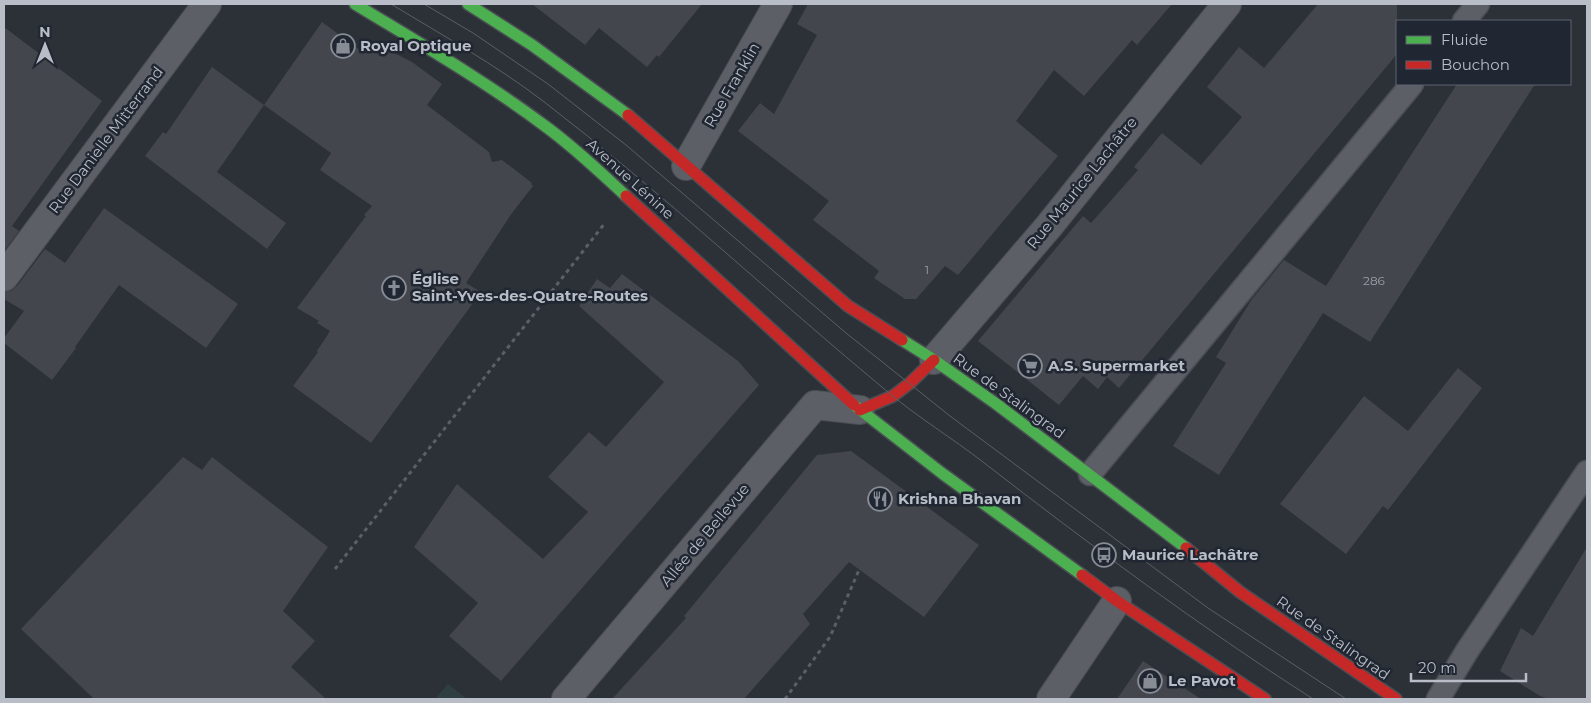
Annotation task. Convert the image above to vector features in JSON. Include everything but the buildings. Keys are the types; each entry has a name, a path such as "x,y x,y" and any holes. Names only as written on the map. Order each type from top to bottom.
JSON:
{"main road":[{"name":"Avenue Lénine","path":"354,4 474,76 546,126 583,156 860,410"},
{"path":"468,4 532,45 626,113 848,306 934,360"},
{"name":"Rue de Stalingrad","path":"860,410 893,396 934,360 1090,474 1240,592 1396,699"},
{"path":"860,410 943,474 1117,601 1265,699"}],"street":[{"name":"Rue Danielle Mitterrand","path":"4,277 207,4"},
{"name":"Rue Franklin","path":"686,166 778,4"},
{"name":"Rue Maurice Lachâtre","path":"934,360 1049,226 1227,4"},
{"name":"Allée de Bellevue","path":"566,699 815,405 860,410"},
{"path":"1052,699 1117,601"}],"lane":[{"path":"1465,20 1478,4"},
{"path":"1090,474 1411,85"},
{"path":"1438,699 1467,651 1587,472"}],"path":[{"path":"335,569 626,196"},
{"path":"785,699 830,636 859,570"}],"shaded area":[{"path":"448,684 467,699 435,699"}],"tram line":[{"path":"391,4 488,63 543,101 675,209 900,402 1145,584 1228,643 1313,699"},
{"path":"424,4 473,33 548,84 626,145 846,333 950,416 1208,608 1346,699"}],"traffic: fast":[{"path":"355,4 452,63 522,109 566,142 626,196"},
{"path":"468,4 532,45 628,115"},
{"path":"902,340 995,403 1186,548"},
{"path":"854,405 943,474 1082,575"}],"traffic: jam":[{"path":"628,115 848,306 902,340"},
{"path":"626,196 854,405"},
{"path":"860,410 893,396 934,360"},
{"path":"1186,548 1240,592 1396,699"},
{"path":"1082,575 1117,601 1265,699"}],"place":[{"name":"Royal Optique","path":"343,46"},
{"name":"Église Saint-Yves-des-Quatre-Routes","path":"394,288"},
{"name":"A.S. Supermarket","path":"1030,366"},
{"name":"Krishna Bhavan","path":"880,499"},
{"name":"Maurice Lachâtre","path":"1104,555"},
{"name":"Le Pavot","path":"1150,681"}]}
